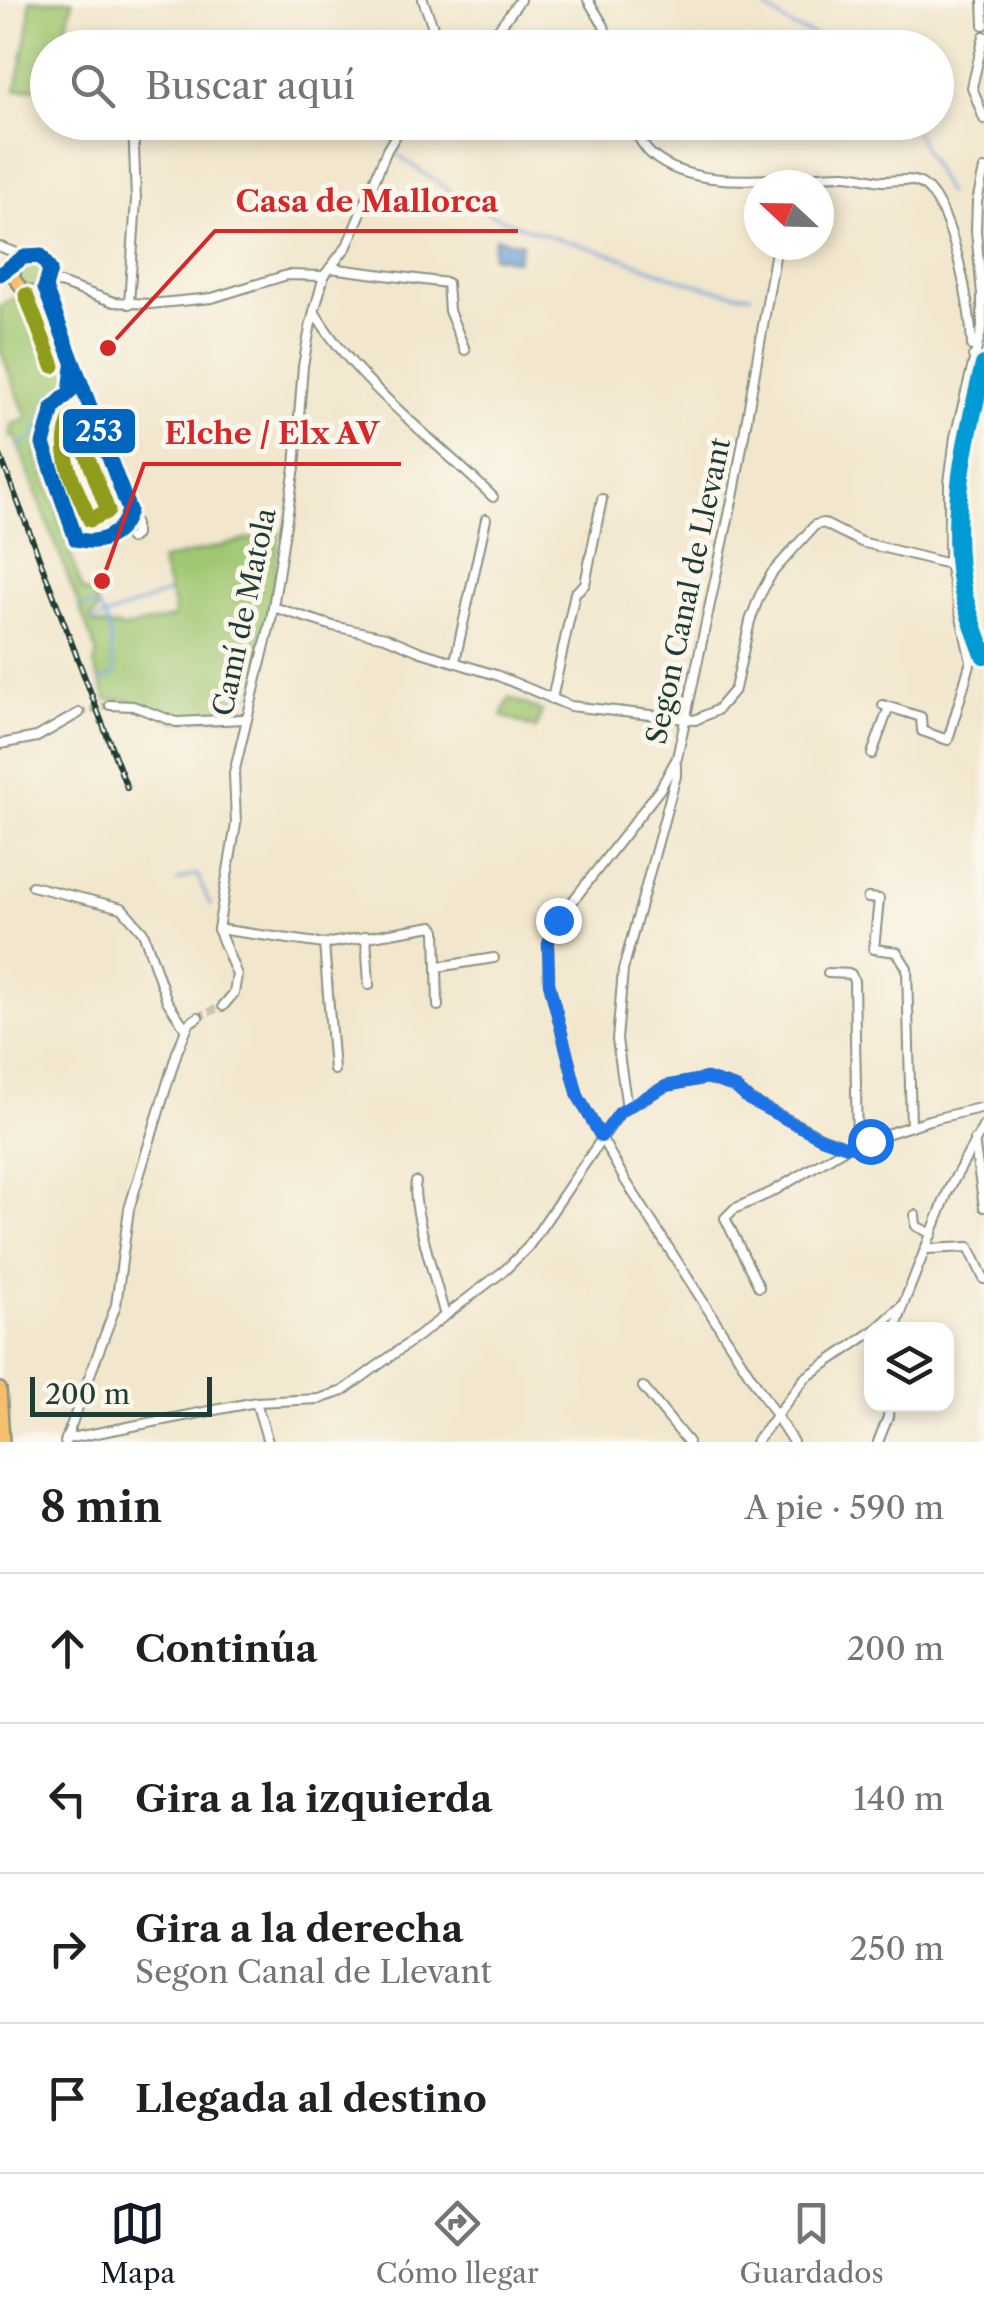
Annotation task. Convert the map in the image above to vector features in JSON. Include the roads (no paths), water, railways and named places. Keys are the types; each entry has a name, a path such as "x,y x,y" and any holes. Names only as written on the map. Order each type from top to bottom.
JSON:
{"highway":[{"path":"0,1389 3,1442"}],"main road":[{"path":"43,258 51,270 43,288 22,290 14,278 0,275 21,260 43,258"},
{"path":"14,278 21,260"}],"street":[{"path":"423,0 434,30"},
{"path":"498,30 520,0"},
{"path":"588,0 605,30"},
{"path":"983,0 984,25"},
{"path":"984,36 972,87 984,119"},
{"path":"129,304 136,200 134,140"},
{"name":"Camí de Matola","path":"218,929 236,824 234,773 273,606 295,467 303,366 314,312 324,276 347,246 394,140"},
{"path":"641,140 664,164 700,178 744,177"},
{"path":"872,754 886,706 922,717 922,731 948,740 972,661 950,564 949,483 955,437 982,328 977,202 984,169"},
{"path":"834,177 910,179 929,190 947,226 968,297 973,356 984,372"},
{"path":"0,250 21,260"},
{"name":"Segon Canal de Llevant","path":"775,260 736,486 676,761 660,789 558,920 548,944 549,983 578,1096 793,1442"},
{"path":"330,268 446,283 450,311 465,350"},
{"path":"51,270 67,286 101,300 129,304 212,298 287,276 324,276"},
{"path":"67,286 43,288 135,525 130,539"},
{"path":"314,312 345,353 493,497"},
{"path":"552,699 575,593 584,584 602,498"},
{"path":"455,661 486,519"},
{"path":"273,606 332,626 385,637 583,708 686,720 717,710 735,689 759,597 772,573 815,525 823,523 862,542 950,564"},
{"path":"110,705 133,706 176,722 245,720"},
{"path":"0,744 37,737 79,712"},
{"path":"627,1108 618,1040 623,970 676,776 676,761"},
{"path":"32,886 122,908 143,932 167,1001 186,1029"},
{"path":"868,898 879,900 874,949 897,952 906,968 911,1126"},
{"path":"218,929 324,944 433,926 438,1006"},
{"path":"218,929 237,974 232,998 222,1006"},
{"path":"366,936 370,985"},
{"path":"324,944 334,1070"},
{"path":"437,967 494,958"},
{"path":"828,973 851,974 854,981 852,1146"},
{"path":"65,1440 116,1304 129,1209 186,1029 198,1017"},
{"path":"65,1440 256,1402 319,1398 343,1391 505,1270 528,1247 601,1137 627,1108 666,1086 707,1078 735,1087 749,1100 821,1138 852,1146"},
{"path":"759,1287 725,1218 734,1208 772,1192 852,1146 984,1107"},
{"path":"898,1322 949,1189 984,1125"},
{"path":"974,1140 984,1207"},
{"path":"416,1182 418,1215 445,1316"},
{"path":"914,1215 916,1226 932,1234"},
{"path":"927,1249 969,1246 984,1278"},
{"path":"883,1322 903,1305"},
{"path":"756,1442 805,1378 864,1337"},
{"path":"643,1387 688,1442"},
{"path":"256,1402 268,1442"},
{"path":"878,1442 888,1412"}],"water":[{"path":"495,238 522,243 517,261 492,256"}],"waterway":[{"path":"755,0 801,30"},
{"path":"919,140 947,194"},
{"path":"398,155 458,196 510,222 700,285 751,295"},
{"path":"17,446 32,439 50,395 65,385"},
{"path":"92,622 167,593"},
{"path":"79,607 99,609 109,628 115,674 100,681"},
{"path":"177,881 197,874 210,905"}],"tunnel":[{"path":"79,713 110,705"},
{"path":"198,1017 223,1006"}],"railway":[{"path":"0,455 127,788"}],"place":[{"name":"Casa de Mallorca","path":"108,348"},
{"name":"Elche / Elx AV","path":"102,581"}]}
